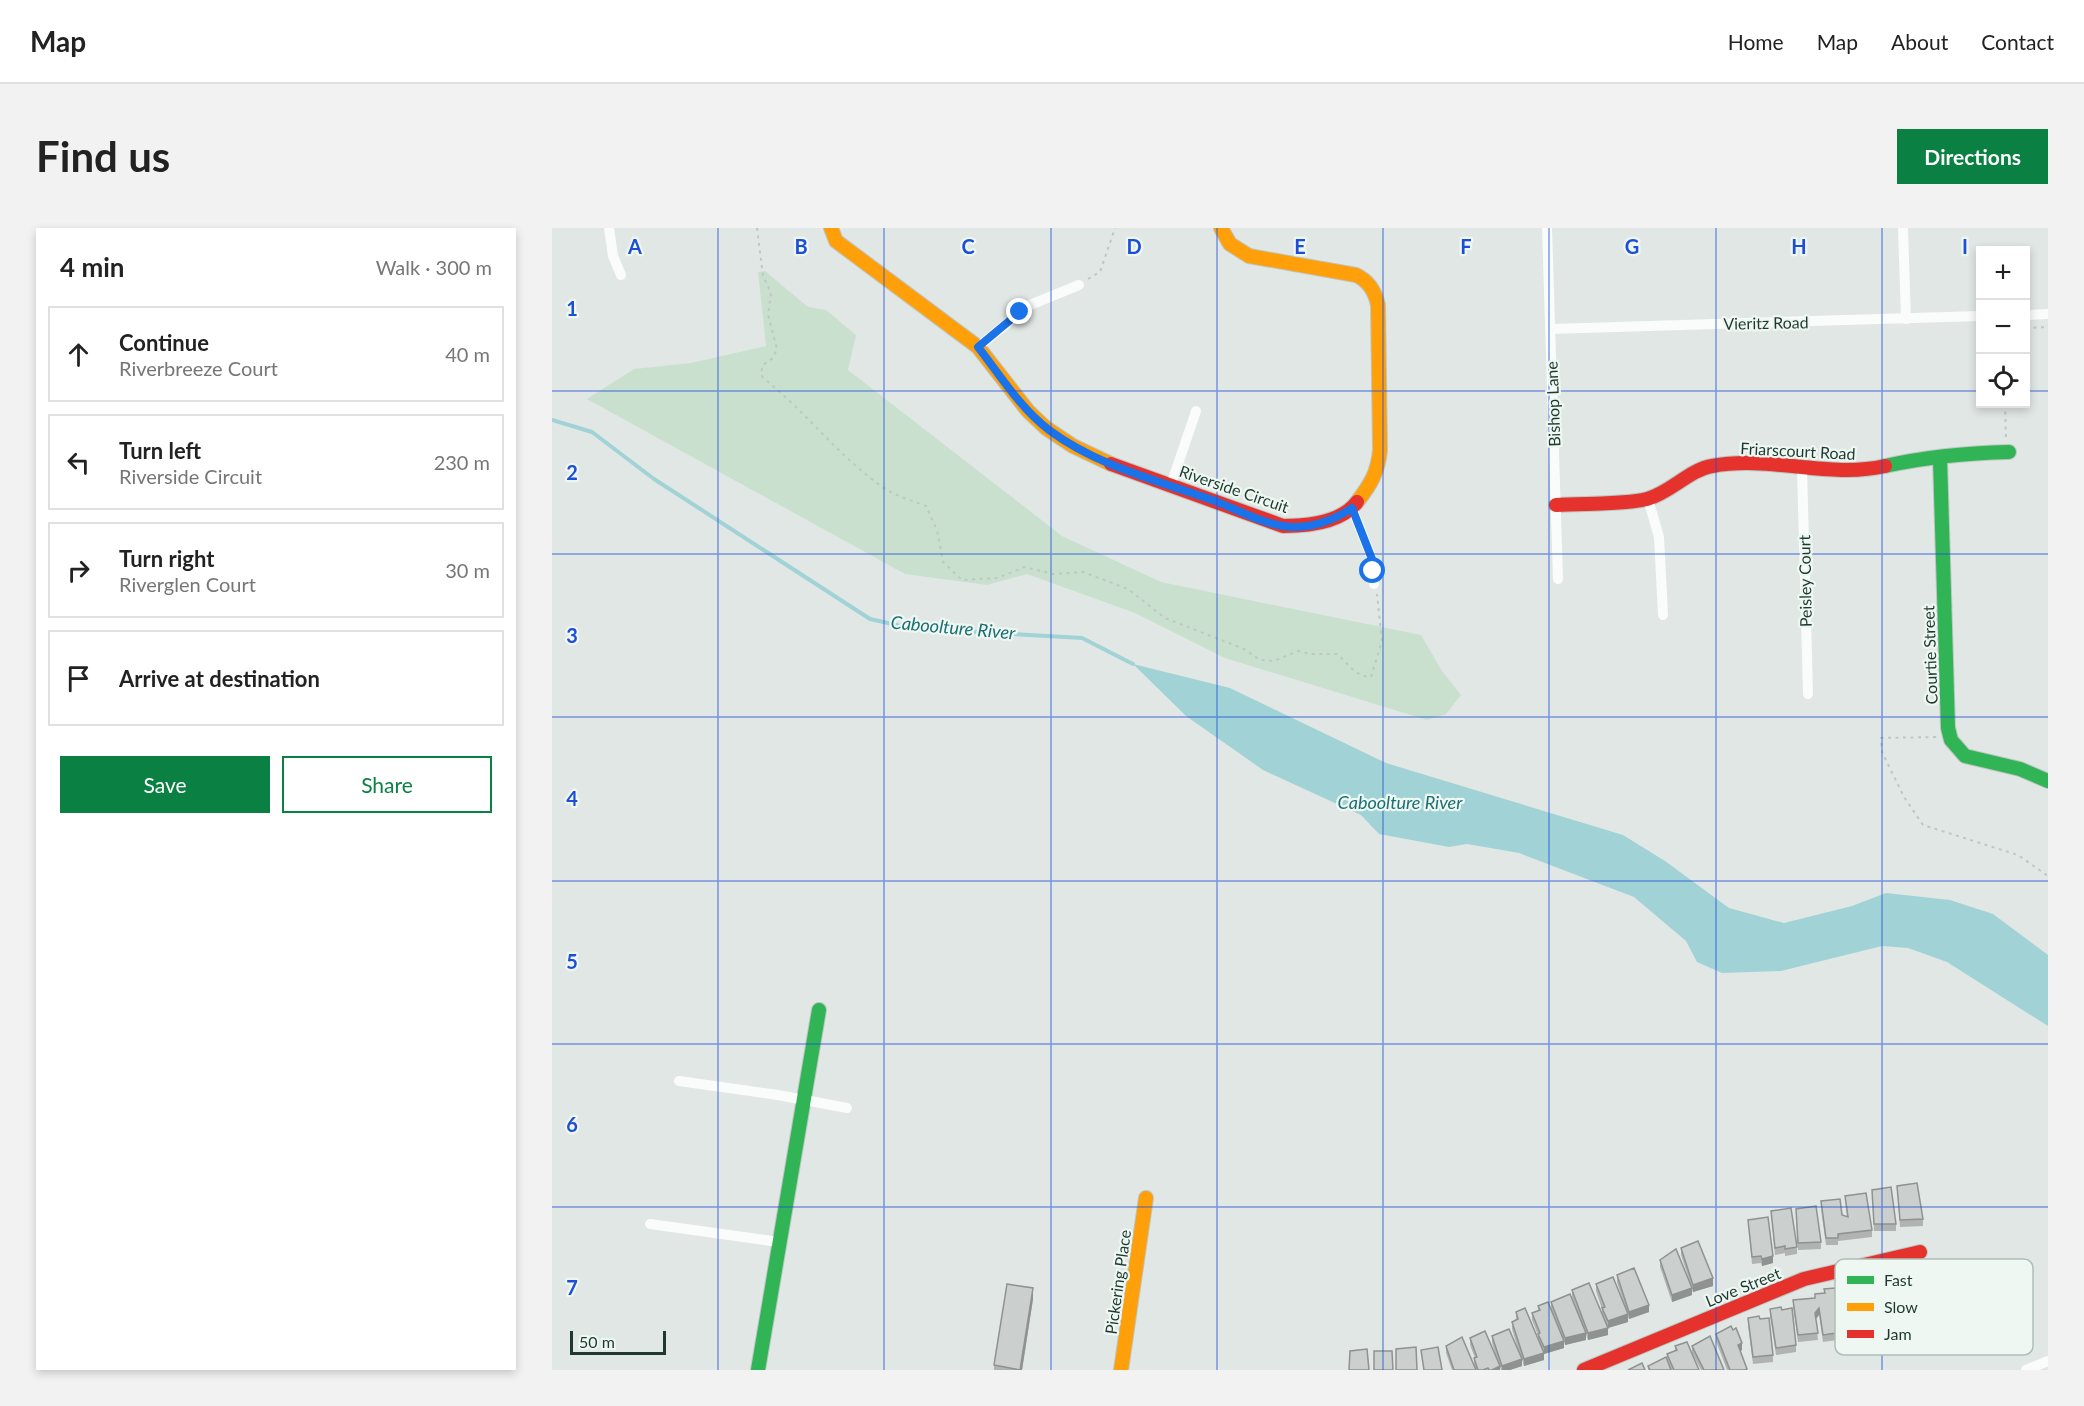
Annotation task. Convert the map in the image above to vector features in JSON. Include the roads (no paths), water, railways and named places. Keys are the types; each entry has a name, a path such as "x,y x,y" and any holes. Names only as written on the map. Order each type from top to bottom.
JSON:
{"street":[{"path":"609,228 621,275"},
{"path":"611,243 614,228"},
{"name":"Riverside Circuit","path":"831,228 836,241 978,347 1028,411 1073,446 1110,464 1283,526 1322,523 1352,508 1364,495 1378,470 1378,304 1375,293 1364,278 1356,275 1249,256 1230,244 1221,228"},
{"name":"Bishop Lane","path":"1547,228 1558,579"},
{"path":"1903,228 1906,320"},
{"path":"978,347 1030,305 1079,285"},
{"path":"2030,315 2048,314"},
{"name":"Vieritz Road","path":"1551,329 1976,316"},
{"path":"1171,485 1196,411"},
{"name":"Friarscourt Road","path":"1556,505 1648,499 1711,466 1771,464 1802,468 1870,470 1914,460 1940,459 1959,453 2008,452"},
{"name":"Courtie Street","path":"1940,459 1948,728 1951,740 1965,756 2020,769 2048,781"},
{"name":"Peisley Court","path":"1802,468 1808,694"},
{"path":"1648,499 1659,537 1663,615"},
{"path":"1352,508 1372,559 1374,584"},
{"path":"758,1370 819,1010"},
{"path":"679,1081 847,1108"},
{"name":"Pickering Place","path":"1121,1370 1146,1198"},
{"path":"650,1224 779,1242"},
{"name":"Love Street","path":"1890,1259 1920,1252"},
{"name":"Love Street","path":"1584,1370 1804,1279 1835,1272"},
{"path":"2026,1370 2048,1361"}],"water":[{"name":"Caboolture River","path":"1133,664 1230,688 1386,763 1623,835 1665,861 1729,908 1784,923 1852,906 1886,893 1950,900 1993,914 2048,955 2048,1026 1947,962 1908,948 1882,946 1781,971 1722,973 1697,962 1686,941 1634,897 1519,853 1467,844 1449,847 1379,834 1361,815 1263,770 1186,716"}],"waterway":[{"name":"Caboolture River","path":"552,420 592,432 654,479 870,619 910,628 1082,638 1133,664"}]}
